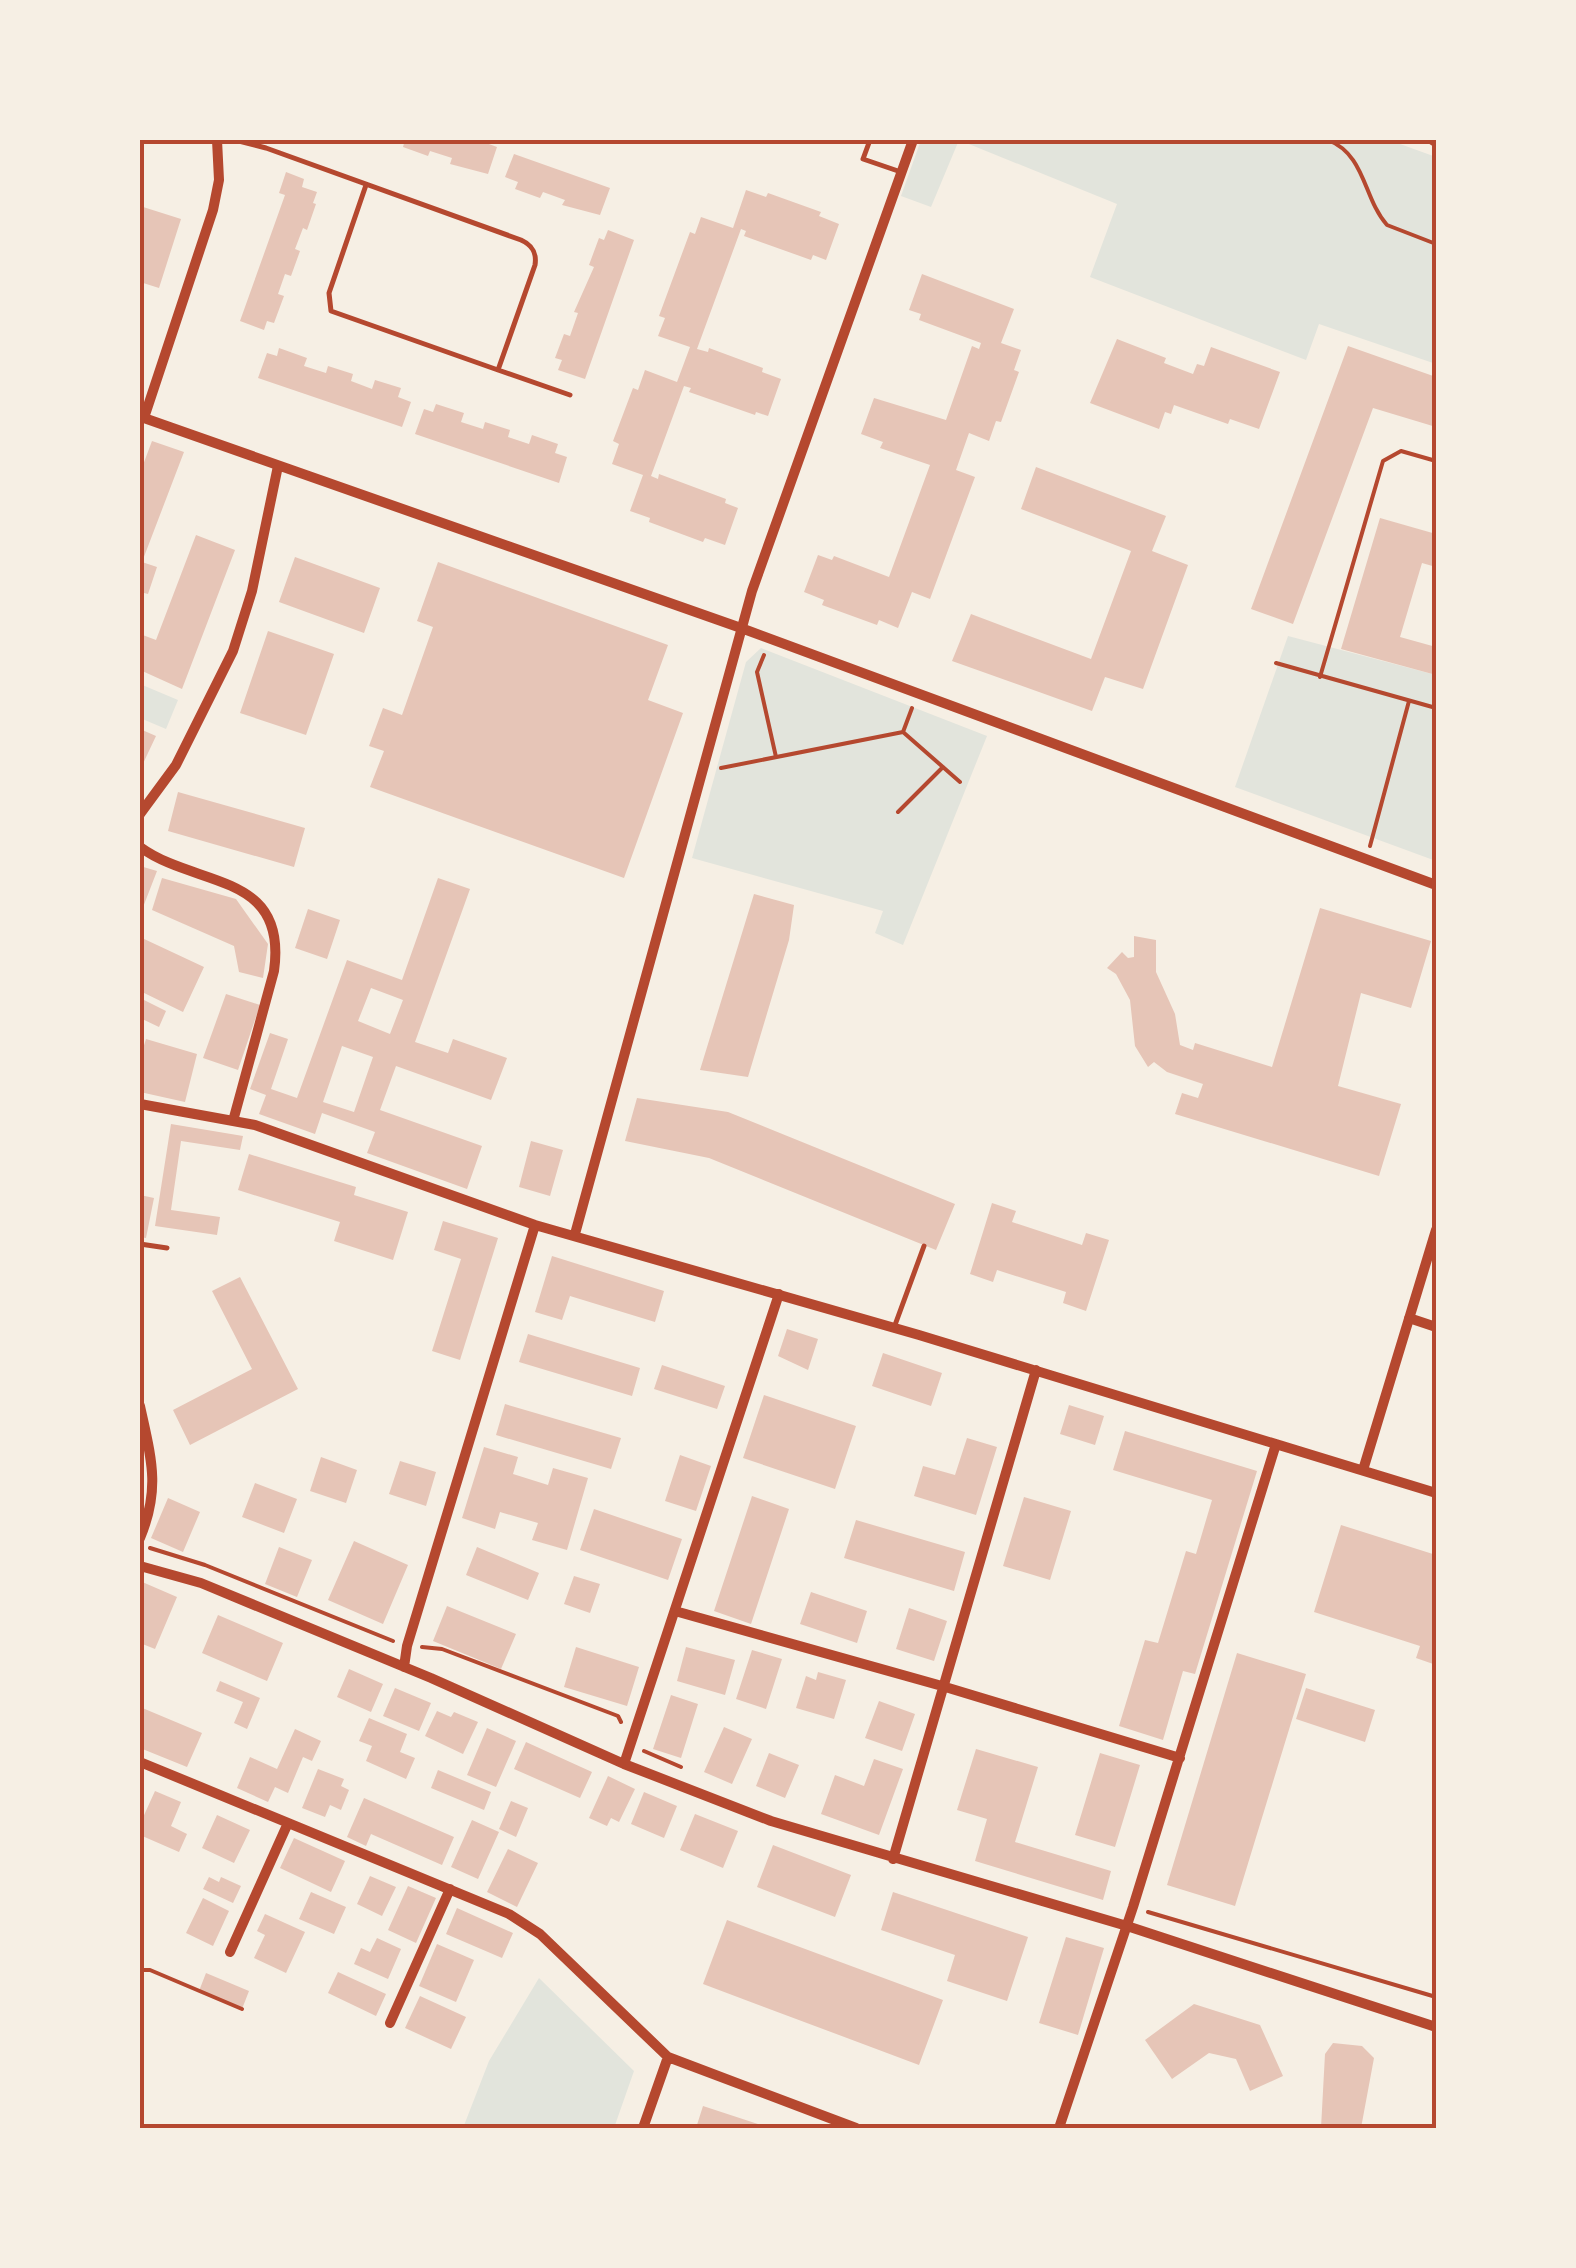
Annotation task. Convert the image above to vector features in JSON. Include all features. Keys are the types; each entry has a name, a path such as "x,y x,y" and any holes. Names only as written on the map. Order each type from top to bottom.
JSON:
{"street":[{"path":"217,140 220,180 214,210 144,418 770,638 1436,885"},
{"path":"575,1234 741,628 793,470 913,140"},
{"path":"140,814 176,765 233,651 252,591 278,466"},
{"path":"140,847 160,860 243,890 259,903 269,922 276,952 274,971 233,1121"},
{"path":"140,1104 255,1125 535,1225 1036,1370 1436,1493"},
{"path":"404,1666 535,1225"},
{"path":"1363,1470 1436,1230"},
{"path":"624,1764 778,1294"},
{"path":"1409,1318 1436,1327"},
{"path":"893,1858 1036,1370"},
{"path":"140,1406 154,1482 151,1510 140,1538"},
{"path":"1059,2128 1127,1926 1276,1444"},
{"path":"140,1566 201,1584 404,1666 624,1764 772,1821 1127,1926 1436,2027"},
{"path":"676,1612 1180,1758"},
{"path":"140,1762 509,1914 540,1934 668,2057 856,2128"},
{"path":"230,1952 288,1822"},
{"path":"390,2022 450,1889"},
{"path":"643,2128 668,2057"}],"lane":[{"path":"234,140 366,184 521,240 533,248 535,265 498,370"},
{"path":"870,140 863,158 901,172"},
{"path":"366,184 329,293 332,311 570,394"},
{"path":"140,1244 167,1248"},
{"path":"894,1328 924,1246"}],"path":[{"path":"1328,140 1359,166 1387,225 1436,244"},
{"path":"1320,677 1383,462 1401,451 1436,460"},
{"path":"770,638 757,672 776,757"},
{"path":"1276,663 1436,708"},
{"path":"904,732 917,693"},
{"path":"1366,859 1410,701"},
{"path":"701,772 904,732"},
{"path":"904,732 960,782"},
{"path":"809,750 812,762"},
{"path":"898,812 943,767"},
{"path":"140,1548 154,1548 206,1565 407,1646 442,1649 618,1716 630,1745 685,1769"},
{"path":"1133,1907 1436,1997"},
{"path":"140,1970 150,1970 242,2009"}],"shaded area":[{"path":"921,140 959,140 931,207 901,196"},
{"path":"959,140 1389,140 1436,157 1436,364 1319,324 1306,360 1090,277 1117,204"},
{"path":"1288,636 1436,675 1436,861 1235,787"},
{"path":"761,648 987,736 903,945 875,933 883,911 692,858 746,662"},
{"path":"140,684 178,700 166,729 140,718"},
{"path":"539,1978 634,2071 614,2128 463,2128 489,2061"}],"building":[{"path":"405,140 478,140 497,147 488,174 450,164 452,158 430,151 428,156 403,147"},
{"path":"514,154 610,188 600,215 562,205 565,200 543,192 540,198 515,189 518,182 505,177"},
{"path":"286,172 304,179 302,187 317,192 313,203 316,204 295,249 300,251 291,276 285,274 278,294 284,296 274,323 267,321 264,330 240,321 285,195 279,193"},
{"path":"746,190 766,197 768,193 821,212 819,216 839,224 826,260 813,255 811,260 744,236 746,231 741,229 697,349 708,352 709,348 781,379 768,416 689,392 691,388 684,386 651,476 658,479 659,474 726,499 725,503 738,508 725,545 705,538 703,542 630,511 643,475 612,464 619,444 613,441 633,388 638,390 645,370 677,382 690,347 658,336 665,318 659,316 690,232 695,234 701,217 733,228"},
{"path":"140,206 181,219 159,288 140,282"},
{"path":"608,230 634,240 585,379 558,370 562,360 555,358 564,334 570,336 578,313 574,312 594,267 589,265 599,238 604,240"},
{"path":"922,274 1014,309 1001,343 1021,350 1014,370 1019,372 1001,422 996,421 989,441 969,433 956,470 975,477 930,599 912,592 898,628 879,620 877,625 822,605 824,600 804,592 818,555 832,560 834,556 889,577 930,465 880,448 883,442 861,434 874,398 946,420 972,346 979,349 981,343 919,320 921,314 909,310"},
{"path":"1117,339 1166,358 1164,363 1193,374 1197,364 1204,366 1211,347 1280,372 1259,429 1230,419 1228,424 1174,405 1171,414 1165,412 1159,429 1090,403"},
{"path":"1348,346 1436,377 1436,427 1373,408 1293,624 1251,609"},
{"path":"279,348 307,358 304,366 326,373 328,366 353,374 351,381 372,389 375,380 401,388 398,397 411,402 402,427 258,378 267,353 277,356"},
{"path":"436,404 464,413 461,422 483,429 485,422 510,430 508,437 529,444 532,435 558,444 555,453 567,457 559,483 415,434 424,409 433,412"},
{"path":"152,441 184,452 142,562 157,567 148,594 140,592 140,473"},
{"path":"1036,467 1166,516 1152,551 1188,565 1143,689 1105,677 1092,711 952,661 971,614 1091,659 1131,551 1021,509"},
{"path":"1380,518 1436,534 1436,567 1422,563 1400,637 1436,647 1436,675 1341,649"},
{"path":"196,535 235,550 182,689 140,670 140,634 156,640"},
{"path":"295,557 380,588 364,633 279,602"},
{"path":"438,562 668,645 648,700 683,713 624,878 370,787 384,751 369,746 383,708 402,715 433,627 417,621"},
{"path":"268,631 334,654 306,735 240,713"},
{"path":"140,729 156,736 140,770"},
{"path":"178,792 305,828 294,867 168,831"},
{"path":"140,866 157,871 140,915"},
{"path":"162,878 236,899 268,944 263,978 239,972 234,946 152,910"},
{"path":"438,878 470,889 415,1042 448,1053 453,1039 507,1058 491,1100 396,1066 380,1110 482,1146 467,1189 367,1153 375,1132 322,1113 315,1134 259,1114 266,1095 250,1089 270,1033 288,1039 271,1089 297,1098 347,960 402,980","holes":["371,988 403,1000 390,1034 358,1021","342,1046 373,1057 354,1112 323,1102"]},
{"path":"754,894 794,905 789,940 748,1077 700,1070"},
{"path":"1320,908 1431,941 1411,1008 1361,993 1338,1086 1401,1104 1379,1176 1175,1114 1182,1093 1198,1098 1203,1084 1167,1072 1154,1062 1148,1067 1135,1046 1130,1000 1116,974 1107,968 1122,952 1128,958 1134,957 1134,936 1156,940 1156,972 1175,1014 1180,1045 1193,1050 1195,1043 1272,1067"},
{"path":"308,909 340,920 327,959 295,948"},
{"path":"142,938 204,967 183,1012 140,991"},
{"path":"226,994 260,1005 238,1070 203,1058"},
{"path":"140,998 166,1011 159,1027 140,1018"},
{"path":"146,1039 197,1054 185,1102 140,1092 140,1058"},
{"path":"637,1098 728,1112 955,1204 936,1250 709,1158 625,1141"},
{"path":"171,1124 243,1136 240,1150 181,1141 171,1210 220,1217 217,1235 155,1226"},
{"path":"531,1141 563,1150 550,1196 519,1187"},
{"path":"249,1154 356,1187 354,1195 408,1212 393,1260 334,1241 340,1222 238,1190"},
{"path":"140,1195 154,1198 146,1238 140,1237"},
{"path":"992,1203 1016,1211 1012,1222 1082,1245 1086,1233 1109,1240 1086,1311 1063,1303 1066,1292 997,1270 993,1282 970,1274"},
{"path":"443,1221 498,1238 460,1360 432,1351 461,1259 434,1250"},
{"path":"552,1256 664,1291 655,1322 570,1296 562,1320 535,1312"},
{"path":"240,1277 298,1389 190,1445 173,1410 252,1369 212,1291"},
{"path":"787,1329 818,1339 808,1370 778,1356"},
{"path":"528,1334 640,1368 632,1396 519,1362"},
{"path":"883,1353 942,1373 931,1406 872,1386"},
{"path":"662,1365 725,1386 717,1409 654,1389"},
{"path":"764,1395 856,1426 835,1489 743,1458"},
{"path":"505,1404 621,1438 611,1469 496,1435"},
{"path":"1069,1405 1104,1416 1095,1445 1060,1434"},
{"path":"1125,1431 1257,1471 1195,1674 1183,1671 1163,1740 1119,1726 1145,1640 1158,1643 1186,1551 1196,1554 1212,1500 1113,1470"},
{"path":"967,1438 997,1447 976,1515 914,1496 923,1466 955,1475"},
{"path":"484,1447 518,1457 513,1474 548,1485 553,1468 588,1478 567,1550 532,1540 538,1523 500,1512 495,1529 462,1518"},
{"path":"680,1455 711,1466 696,1511 665,1501"},
{"path":"321,1457 357,1470 346,1503 310,1491"},
{"path":"400,1461 436,1472 426,1506 389,1494"},
{"path":"255,1483 297,1499 284,1533 242,1517"},
{"path":"752,1496 789,1509 751,1624 714,1611"},
{"path":"1024,1497 1071,1511 1050,1580 1003,1566"},
{"path":"168,1498 200,1512 183,1552 151,1538"},
{"path":"594,1509 682,1539 668,1580 580,1550"},
{"path":"856,1520 965,1552 954,1591 844,1558"},
{"path":"1341,1525 1436,1555 1436,1665 1416,1658 1420,1646 1314,1612"},
{"path":"354,1541 408,1565 383,1624 328,1600"},
{"path":"279,1547 312,1560 297,1597 265,1584"},
{"path":"477,1547 539,1573 528,1600 466,1575"},
{"path":"574,1576 600,1584 590,1613 564,1604"},
{"path":"140,1581 177,1597 155,1649 140,1643"},
{"path":"811,1592 867,1611 857,1643 800,1624"},
{"path":"447,1606 516,1634 501,1669 433,1641"},
{"path":"909,1608 947,1621 934,1661 896,1649"},
{"path":"218,1615 283,1643 267,1681 202,1653"},
{"path":"576,1647 639,1667 627,1706 564,1687"},
{"path":"686,1647 735,1660 725,1695 677,1681"},
{"path":"752,1650 782,1659 766,1709 736,1699"},
{"path":"1237,1653 1306,1674 1235,1906 1167,1885"},
{"path":"349,1669 383,1684 371,1712 337,1697"},
{"path":"818,1672 846,1680 834,1719 796,1708 806,1676 816,1680"},
{"path":"220,1681 260,1698 247,1729 234,1723 243,1702 216,1691"},
{"path":"395,1688 431,1703 419,1731 383,1716"},
{"path":"1306,1688 1375,1710 1365,1742 1296,1719"},
{"path":"671,1695 698,1704 681,1758 653,1749"},
{"path":"879,1701 915,1714 902,1751 865,1738"},
{"path":"140,1707 202,1733 187,1767 140,1748"},
{"path":"437,1711 451,1717 454,1712 478,1722 463,1754 425,1736"},
{"path":"369,1718 407,1734 400,1752 415,1758 406,1779 366,1761 372,1746 359,1741"},
{"path":"724,1727 752,1739 732,1784 704,1772"},
{"path":"487,1728 516,1741 496,1787 467,1775"},
{"path":"295,1729 321,1741 312,1761 303,1757 288,1793 275,1787 268,1802 237,1788 250,1757 277,1769"},
{"path":"526,1742 592,1772 580,1798 514,1769"},
{"path":"976,1749 1038,1767 1015,1842 1111,1871 1103,1900 975,1861 987,1819 957,1810"},
{"path":"769,1753 799,1765 785,1798 756,1786"},
{"path":"1100,1753 1140,1765 1115,1847 1075,1835"},
{"path":"874,1759 903,1769 879,1835 821,1814 835,1775 864,1786"},
{"path":"318,1769 344,1779 341,1786 349,1790 341,1810 330,1805 325,1817 302,1808"},
{"path":"438,1770 491,1792 484,1810 431,1788"},
{"path":"608,1776 635,1789 619,1822 611,1818 607,1826 589,1818"},
{"path":"155,1791 181,1802 171,1826 187,1834 179,1852 140,1835 140,1824"},
{"path":"644,1792 677,1806 664,1838 631,1824"},
{"path":"364,1798 454,1837 442,1865 371,1834 366,1846 347,1837"},
{"path":"511,1801 528,1808 516,1837 499,1829"},
{"path":"695,1814 738,1831 723,1868 680,1850"},
{"path":"217,1815 250,1830 234,1863 202,1848"},
{"path":"472,1820 499,1832 478,1879 451,1867"},
{"path":"294,1838 345,1861 331,1892 280,1868"},
{"path":"773,1845 851,1875 835,1917 757,1887"},
{"path":"508,1849 538,1863 517,1907 487,1892"},
{"path":"370,1876 396,1887 382,1916 357,1904"},
{"path":"209,1877 219,1882 221,1877 241,1886 233,1903 203,1889"},
{"path":"408,1886 436,1898 416,1943 388,1930"},
{"path":"311,1892 346,1907 334,1934 299,1919"},
{"path":"893,1892 1028,1937 1007,2001 947,1981 955,1955 881,1930"},
{"path":"203,1898 229,1911 213,1946 186,1933"},
{"path":"457,1908 513,1933 502,1958 446,1934"},
{"path":"265,1914 305,1932 286,1973 254,1958 265,1935 257,1931"},
{"path":"727,1920 943,2000 919,2065 703,1984"},
{"path":"1066,1937 1104,1948 1078,2035 1039,2023"},
{"path":"377,1938 401,1949 388,1979 354,1964 361,1948 370,1952"},
{"path":"437,1944 474,1960 456,2002 419,1986"},
{"path":"338,1972 386,1994 376,2016 328,1993"},
{"path":"206,1973 249,1991 242,2009 199,1991"},
{"path":"420,1996 466,2017 451,2049 405,2028"},
{"path":"1194,2004 1260,2025 1283,2076 1250,2091 1236,2059 1209,2053 1172,2079 1145,2040"},
{"path":"1333,2043 1362,2046 1374,2058 1361,2128 1321,2128 1325,2054"},
{"path":"703,2106 767,2127 767,2128 696,2128"}]}
